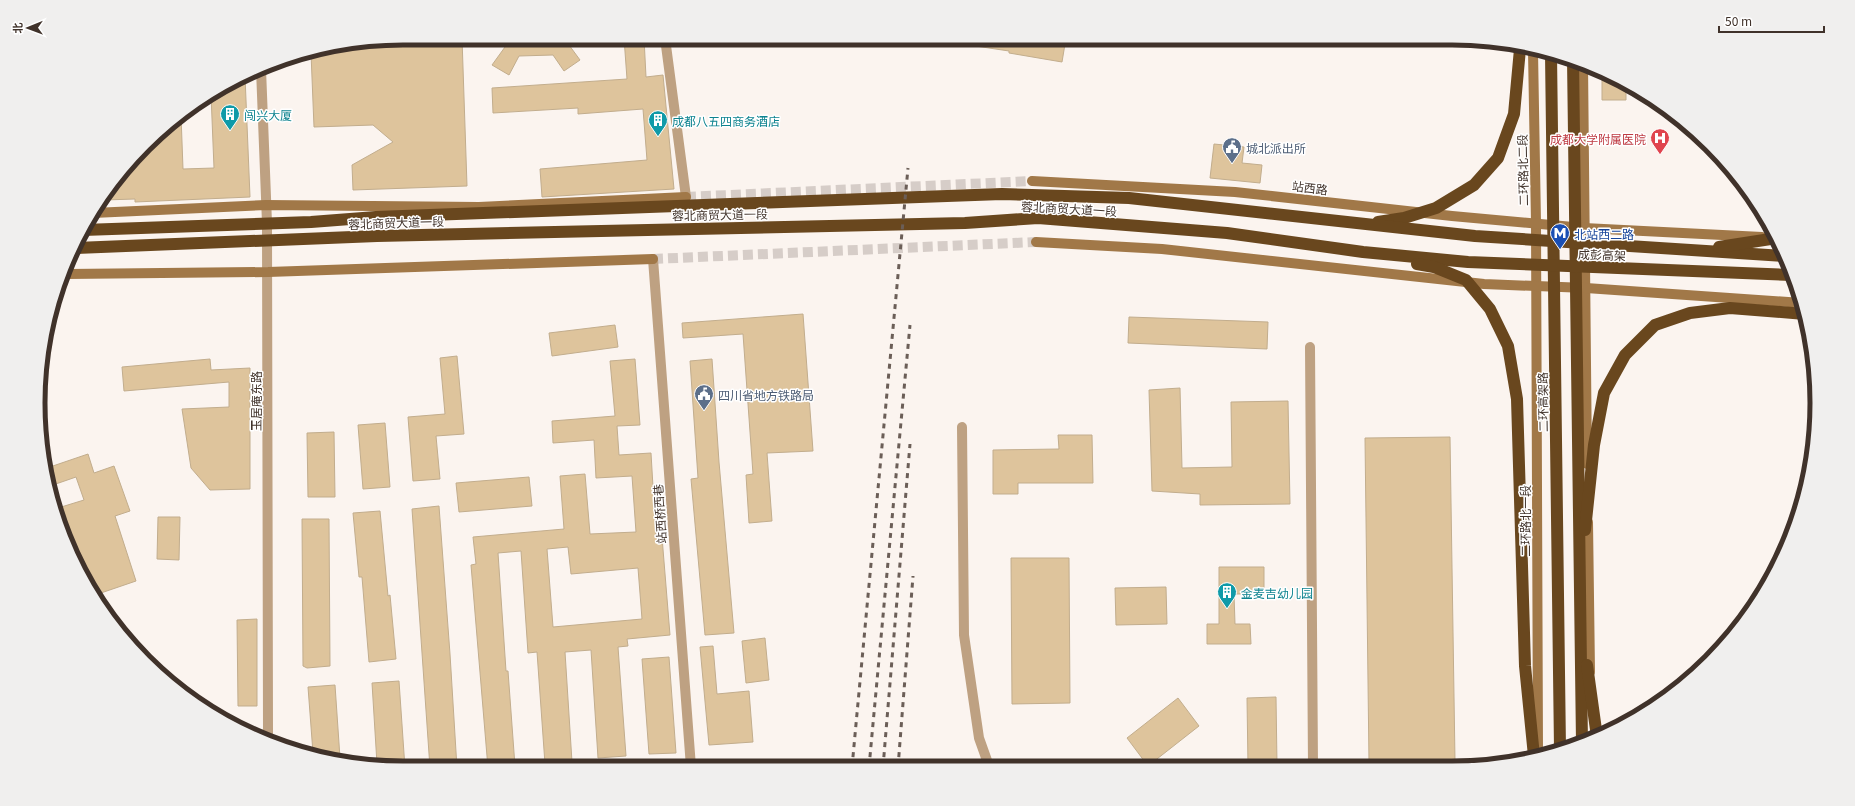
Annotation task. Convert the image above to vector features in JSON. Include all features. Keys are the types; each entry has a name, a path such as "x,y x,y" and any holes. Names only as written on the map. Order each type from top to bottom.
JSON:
{"highway":[{"path":"1361,225 1404,218 1436,208 1474,185 1498,158 1514,114 1520,52"},
{"name":"二环高架路","path":"1552,59 1560,744"},
{"path":"1573,66 1582,737"},
{"name":"蓉北商贸大道一段","path":"90,230 268,223 384,216 1002,194 1129,198 1361,225"},
{"name":"蓉北商贸大道一段","path":"81,248 377,236 965,223 1038,218 1227,233 1363,252"},
{"name":"成彭高架","path":"1361,225 1475,236 1778,256"},
{"path":"1697,250 1770,239"},
{"path":"1363,252 1434,267 1466,280 1490,309 1508,346 1516,399 1525,666 1534,751"},
{"name":"成彭高架","path":"1363,252 1468,262 1787,276"},
{"path":"1579,584 1594,445 1604,393 1625,355 1655,325 1690,313 1730,308 1799,313"},
{"path":"1580,613 1596,731"}],"main road":[{"name":"二环路北二段","path":"1533,54 1536,287"},
{"path":"1583,70 1591,733"},
{"name":"站西路","path":"1032,181 1235,192 1452,216 1584,228"},
{"name":"蓉北商贸大道一段","path":"100,213 266,205 479,207 686,197"},
{"path":"1584,228 1769,238"},
{"path":"1036,242 1162,249 1484,284 1586,288 1796,303"},
{"path":"69,274 268,272 653,258"},
{"name":"二环路北一段","path":"1536,287 1538,751"}],"street":[{"path":"666,45 686,197"},
{"name":"玉居庵东路","path":"261,74 268,223 268,733 265,734"},
{"name":"站西桥西巷","path":"653,258 691,761"},
{"path":"1310,347 1313,761"},
{"path":"962,427 964,635 978,738 987,761"}],"building":[{"path":"462,45 467,186 353,190 352,165 393,142 373,125 314,127 311,57 356,48 380,46"},
{"path":"504,45 569,45 580,60 564,71 553,55 519,56 509,75 492,65 505,47"},
{"name":"成都八五四商务酒店","path":"625,45 644,45 646,77 663,75 674,189 542,197 540,169 647,160 643,109 578,114 578,108 493,113 492,88 627,79"},
{"path":"969,45 1065,45 1062,62 1009,53 1009,51"},
{"path":"1602,78 1626,90 1626,100 1602,100"},
{"name":"闯兴大厦","path":"245,82 250,197 135,202 135,199 108,200 134,167 150,150 181,122 183,169 214,168 211,101"},
{"name":"城北派出所","path":"1214,144 1244,147 1242,163 1262,165 1260,183 1210,178"},
{"path":"803,314 813,451 767,453 772,521 749,523 746,475 753,474 743,334 683,338 682,323"},
{"path":"1129,317 1268,322 1267,349 1128,343"},
{"path":"615,325 618,347 552,356 549,333"},
{"path":"457,356 464,434 436,436 440,479 413,481 408,417 445,414 440,358"},
{"path":"210,359 211,370 250,368 250,489 210,490 191,468 182,409 229,407 229,382 124,391 122,367"},
{"path":"635,359 640,425 617,426 619,455 651,453 656,538 662,537 670,635 627,639 628,646 618,647 626,756 598,758 591,650 565,652 572,761 545,761 537,652 528,653 521,551 498,553 506,671 508,671 515,761 487,761 471,565 476,564 473,537 564,529 560,476 585,474 590,534 636,532 632,476 596,478 594,440 553,443 552,421 615,416 610,361","holes":["568,547 571,574 638,568 642,619 553,627 547,549"]},
{"path":"712,359 719,462 734,633 705,635 691,479 698,478 690,361"},
{"path":"1180,388 1182,468 1232,467 1231,402 1288,401 1290,504 1200,505 1200,494 1152,491 1149,390"},
{"path":"385,423 390,487 363,489 358,425"},
{"path":"334,432 335,497 308,497 307,433"},
{"path":"1058,435 1092,435 1093,483 1018,483 1018,494 993,494 993,450 1059,449"},
{"path":"1450,437 1455,761 1369,761 1365,438"},
{"path":"88,454 94,473 114,466 130,511 115,516 136,581 100,593 72,540 61,507 84,500 76,477 54,484 51,467"},
{"path":"529,477 532,506 459,512 456,483"},
{"path":"439,506 457,761 430,761 412,509"},
{"path":"380,511 396,659 369,662 362,577 359,577 353,513"},
{"path":"158,517 180,517 179,560 157,559"},
{"path":"302,519 329,519 330,666 307,668 303,666"},
{"path":"1011,558 1069,558 1070,703 1012,704"},
{"name":"金麦吉幼儿园","path":"1219,567 1264,567 1264,594 1234,594 1235,624 1250,624 1251,644 1207,644 1207,624 1219,624"},
{"path":"1166,587 1167,624 1116,625 1115,588"},
{"path":"257,619 257,706 238,706 237,620"},
{"path":"765,638 769,680 746,683 742,641"},
{"path":"713,646 717,694 749,691 753,742 709,745 700,647"},
{"path":"669,657 676,753 649,754 642,659"},
{"path":"399,681 405,761 377,760 372,683"},
{"path":"335,685 340,755 313,750 308,687"},
{"path":"1276,697 1277,761 1248,761 1247,698"},
{"path":"1178,698 1199,726 1154,761 1144,761 1127,738"}],"tunnel":[{"path":"686,197 1032,181"},
{"path":"653,259 1036,242"}],"railway":[{"path":"853,761 908,168"},
{"path":"870,761 910,325"},
{"path":"884,761 910,444"},
{"path":"898,761 913,576"}],"place":[{"name":"闯兴大厦","path":"230,131"},
{"name":"成都八五四商务酒店","path":"658,137"},
{"name":"成都大学附属医院","path":"1660,155"},
{"name":"城北派出所","path":"1232,164"},
{"name":"北站西二路","path":"1560,250"},
{"name":"四川省地方铁路局","path":"704,411"},
{"name":"金麦吉幼儿园","path":"1227,609"}]}
